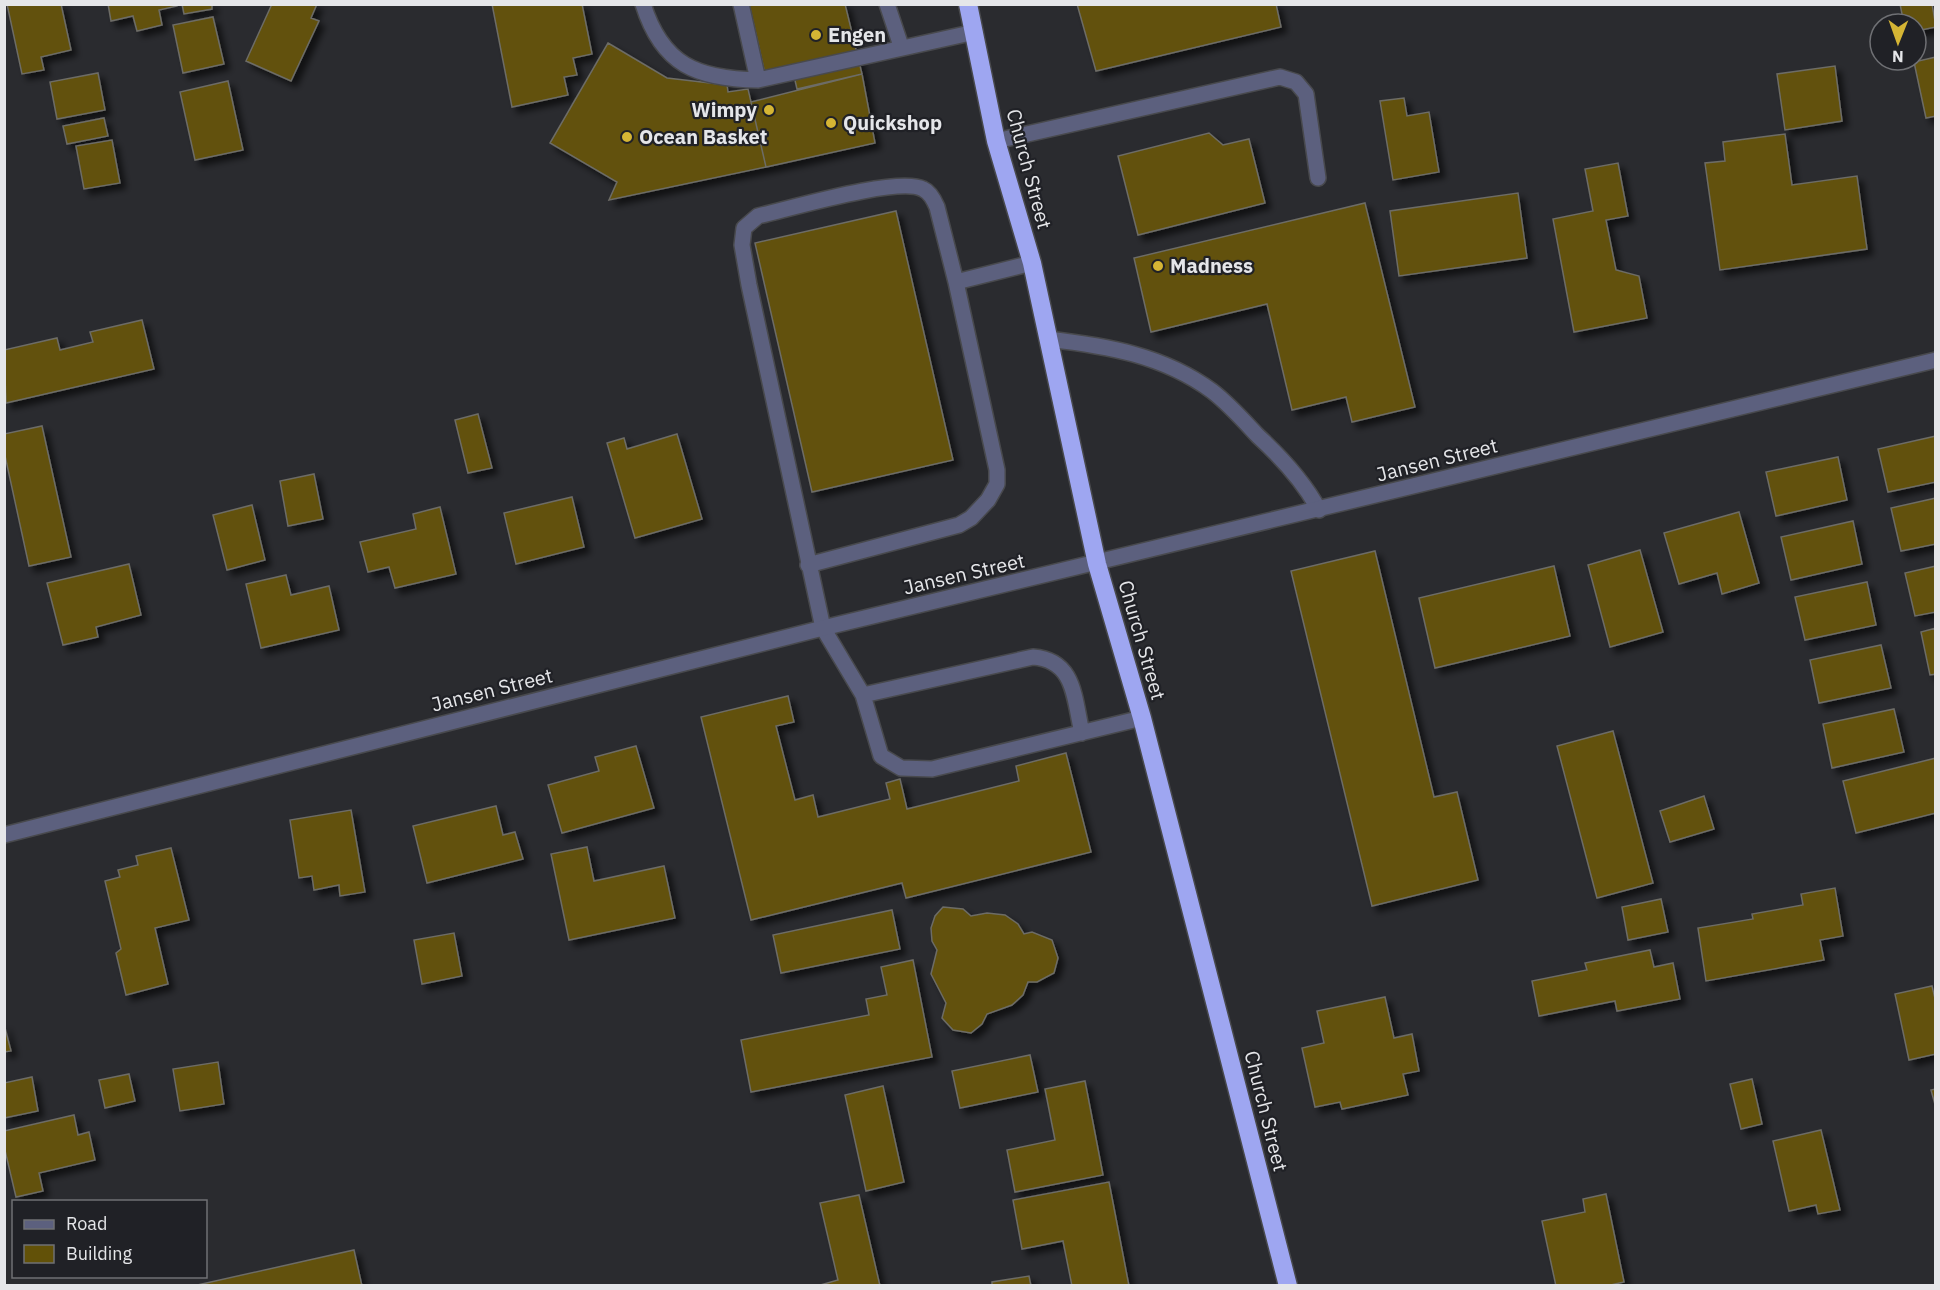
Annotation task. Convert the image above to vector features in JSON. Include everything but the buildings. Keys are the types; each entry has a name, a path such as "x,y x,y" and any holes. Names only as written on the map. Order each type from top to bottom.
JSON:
{"highway":[{"name":"Church Street","path":"968,4 996,141 1032,263 1096,564 1142,718 1288,1286"}],"street":[{"path":"643,4 656,39 678,62 711,74 758,80 901,46 975,32"},
{"path":"741,4 758,80"},
{"path":"886,4 901,46"},
{"path":"996,141 1280,77 1296,82 1306,94 1318,178"},
{"path":"808,565 959,525 981,509 997,484 997,470 956,282 937,207 932,197 922,188 891,185 758,216 744,228 742,245 749,285 808,565 823,628 863,695 881,756 901,768 932,769 1142,718"},
{"path":"956,282 1032,263"},
{"path":"1048,339 1111,346 1163,364 1212,391 1276,453 1309,491 1319,510"},
{"name":"Jansen Street","path":"4,835 823,628 1935,360"},
{"path":"863,695 1033,657 1043,657 1059,664 1066,673 1082,733"}],"place":[{"name":"Engen","path":"816,35"},
{"name":"Wimpy","path":"769,110"},
{"name":"Quickshop","path":"831,123"},
{"name":"Ocean Basket","path":"627,137"},
{"name":"Madness","path":"1158,266"}]}
